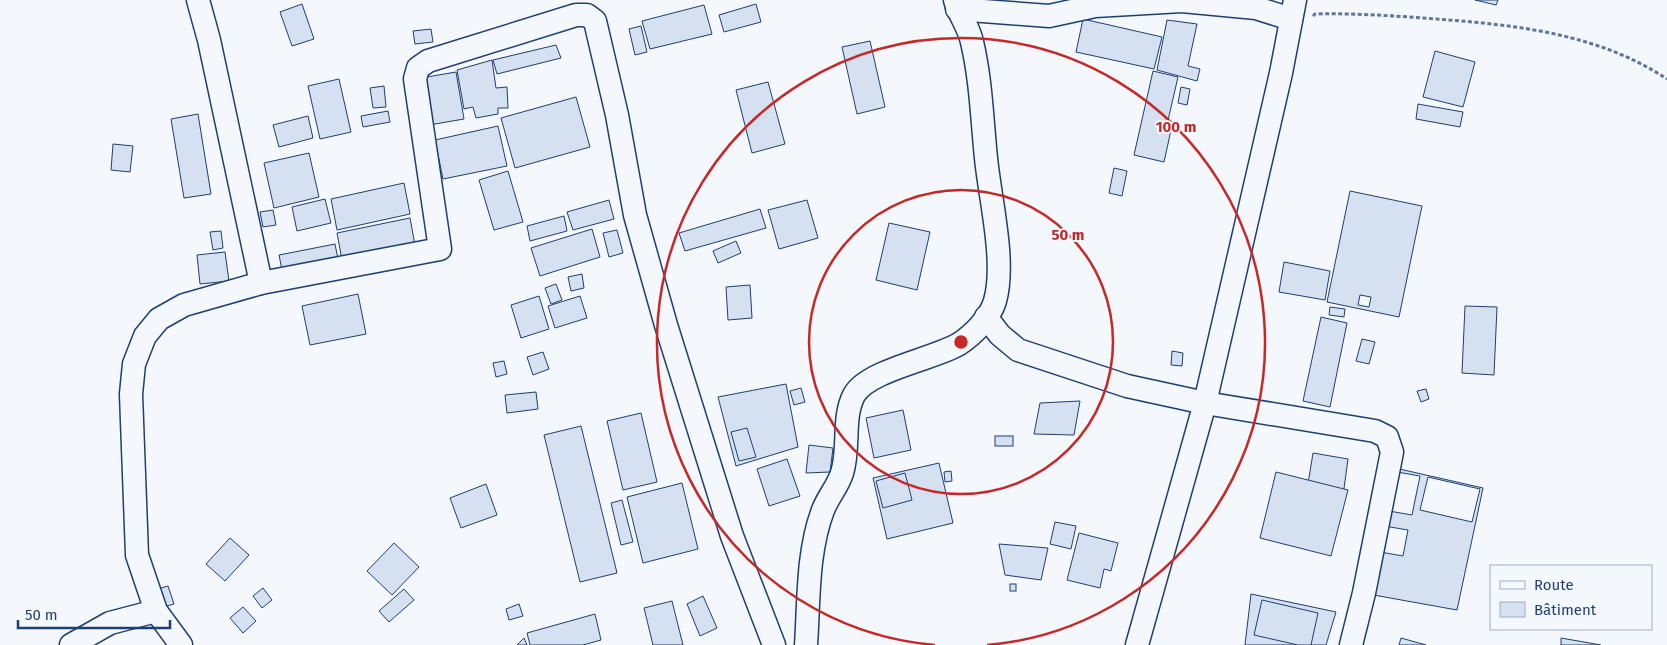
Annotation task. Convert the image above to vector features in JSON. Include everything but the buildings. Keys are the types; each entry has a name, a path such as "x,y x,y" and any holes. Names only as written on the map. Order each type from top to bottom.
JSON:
{"street":[{"path":"198,0 211,49 261,283"},
{"path":"956,4 1049,16 1094,6 1182,2 1256,8 1299,14 1206,403 1137,645"},
{"path":"806,645 814,542 823,510 842,473 849,409 855,394 864,385 888,371 959,344 976,330 986,317 994,303 998,286 998,257 976,58 969,32 956,4"},
{"path":"181,645 156,611 138,555 131,394 134,364 145,336 159,318 184,305 261,283 440,249 415,79 418,68 428,61 576,15 587,15 594,21 618,115 635,215 666,325 732,536 774,645"},
{"path":"986,317 1000,335 1018,350 1038,359 1127,386 1206,403 1375,431 1387,437 1392,452 1364,592 1351,645"},
{"path":"71,645 110,623 156,611"}],"path":[{"path":"1299,14 1349,13 1499,23 1574,38 1613,50 1644,64 1667,79"}]}
